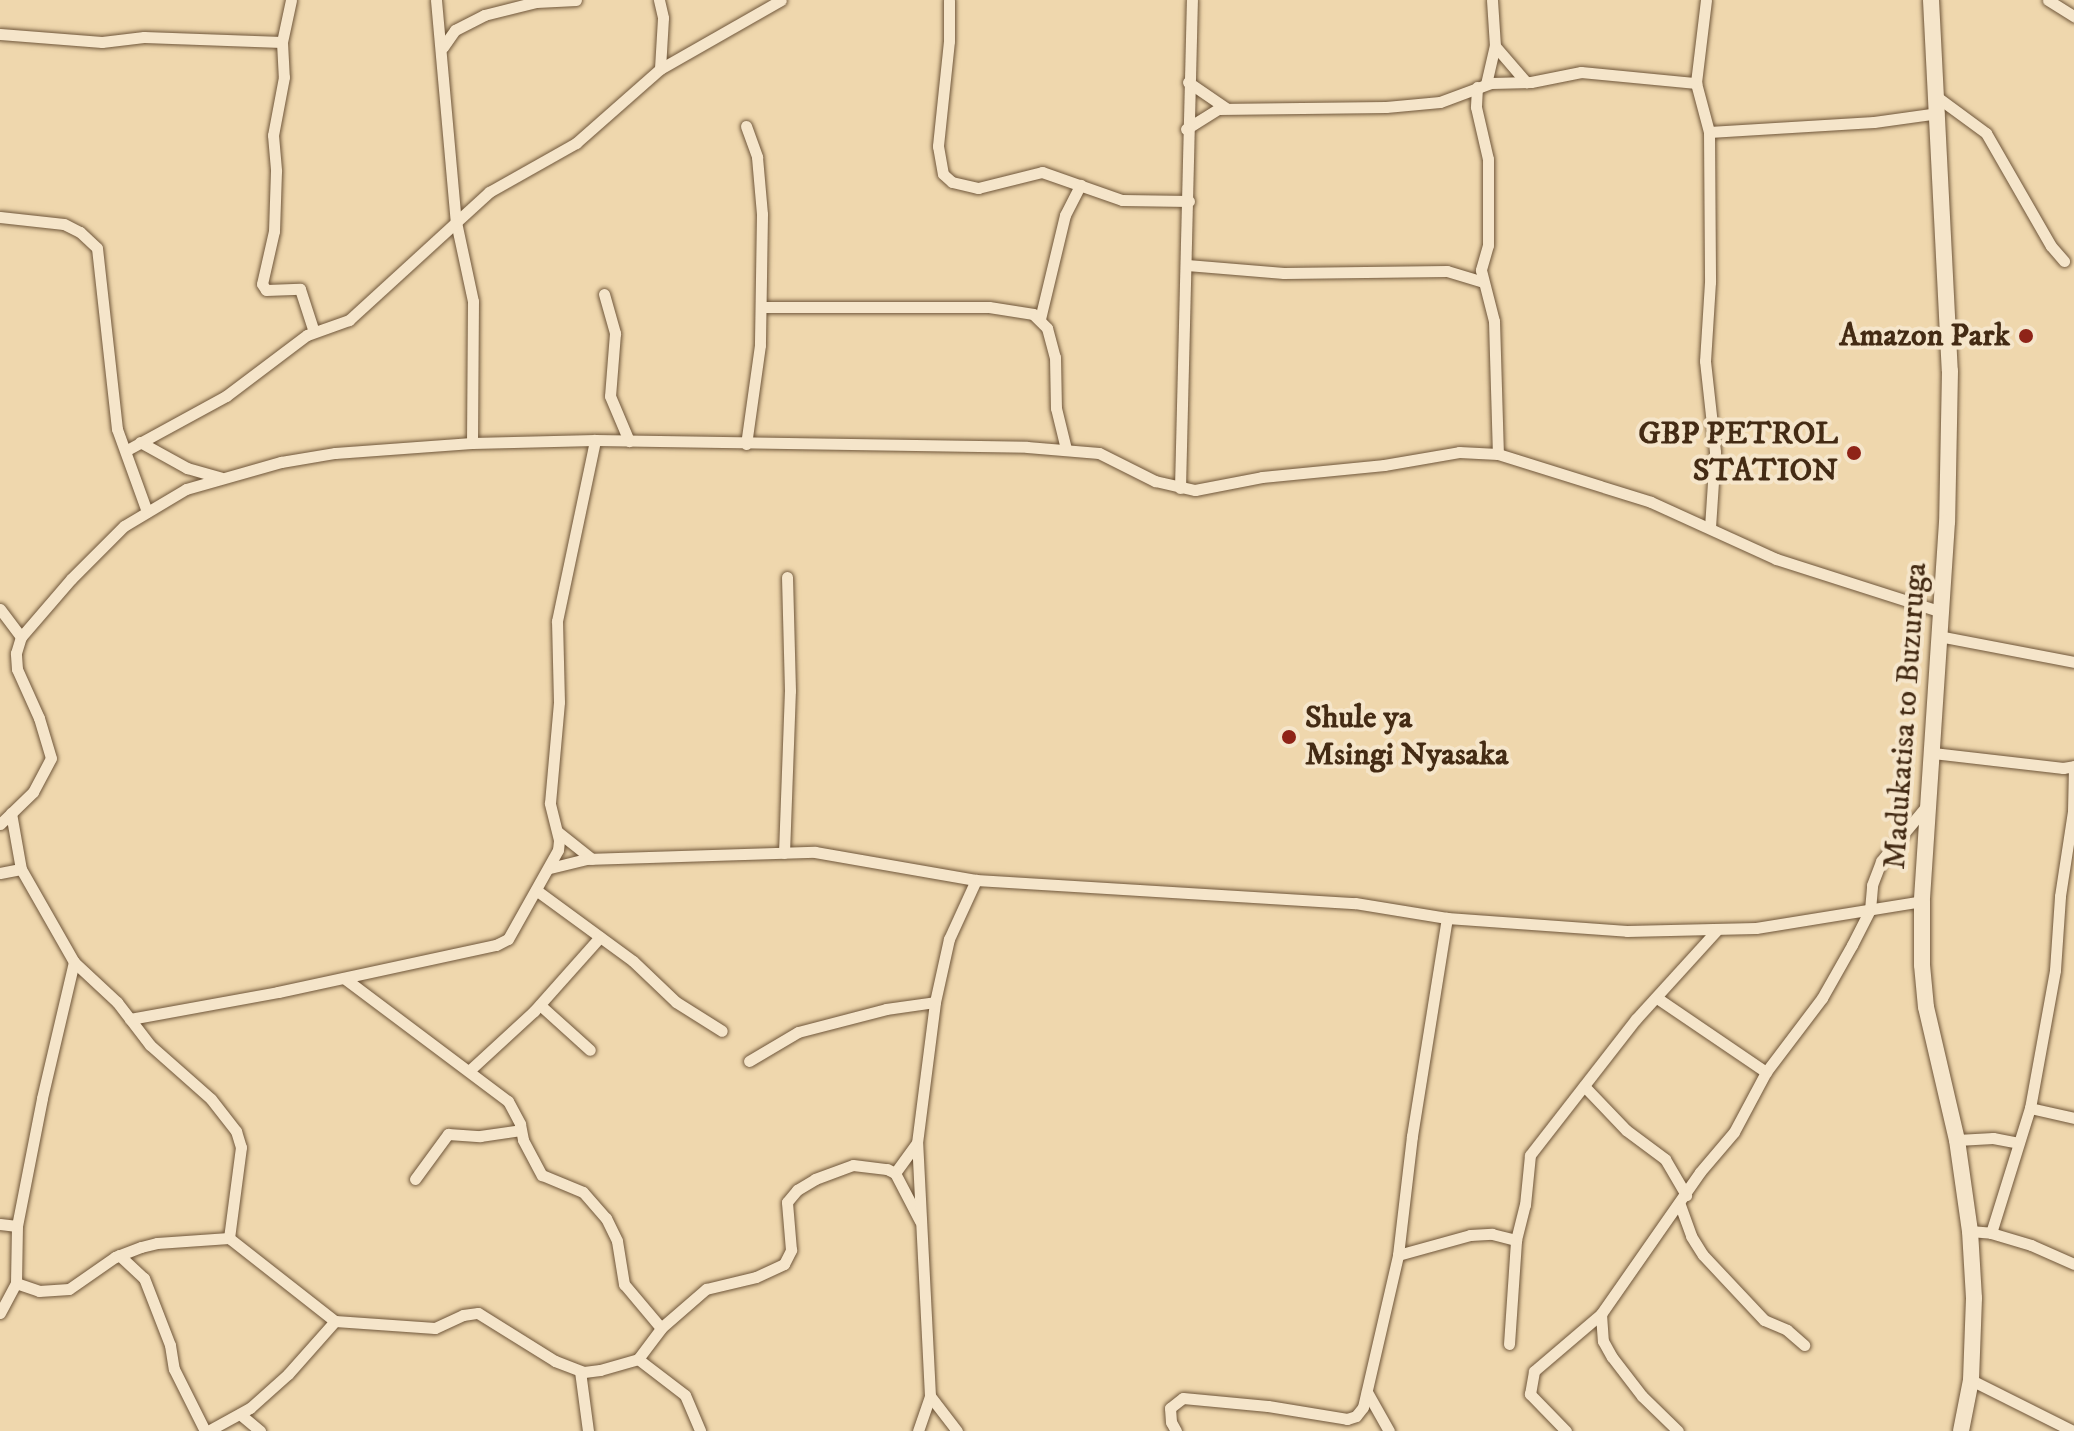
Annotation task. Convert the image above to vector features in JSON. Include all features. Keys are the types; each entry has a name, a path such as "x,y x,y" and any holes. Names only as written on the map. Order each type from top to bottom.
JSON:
{"main road":[{"name":"Madukatisa to Buzuruga","path":"1931,0 1950,371 1947,522 1922,901 1926,1007 1957,1140 1970,1231 1974,1298 1971,1380 1961,1431"}],"street":[{"path":"291,0 282,42 284,77 273,135 275,214 262,284 266,290 300,289 314,332"},
{"path":"436,0 443,47 448,149 456,222 473,301 472,443"},
{"path":"443,47 455,30 484,15 523,4 576,0"},
{"path":"659,0 663,18 660,69"},
{"path":"127,450 217,402 314,332 336,327 357,314 489,192 576,143 660,69 781,0"},
{"path":"949,0 949,41 938,146 943,174 952,182 978,188 1042,172 1122,200 1189,201"},
{"path":"1180,488 1189,201 1186,129 1192,0"},
{"path":"1492,0 1495,46 1476,107 1488,159 1488,245 1481,270 1494,321 1498,362 1498,454"},
{"path":"1706,0 1696,83 1709,132 1710,282 1705,361 1715,452 1710,528"},
{"path":"2048,0 2074,16"},
{"path":"0,34 102,42 144,37 282,42"},
{"path":"1495,46 1526,82"},
{"path":"1186,129 1226,108 1399,106 1440,102 1482,86 1601,71 1646,81 1696,83"},
{"path":"1188,82 1226,108"},
{"path":"1709,132 1874,122 1937,105 1986,133 2051,246 2064,261"},
{"path":"746,126 762,187 761,307 746,444"},
{"path":"1040,319 1065,215 1080,185"},
{"path":"0,217 64,224 80,232 97,248 113,408 117,429 147,512"},
{"path":"1187,265 1284,273 1447,271 1483,282"},
{"path":"604,294 615,333 610,396 629,441"},
{"path":"761,307 989,307 1033,314 1047,328 1055,357 1056,408 1066,449"},
{"path":"0,824 44,777 51,758 39,718 17,669 16,653 21,637 71,579 124,526 186,489 281,462 335,453 472,443 595,440 1066,449 1099,453 1147,478 1180,488 1205,490 1262,477 1384,465 1459,452 1498,454 1651,502 1776,559 1939,611"},
{"path":"130,1019 496,945 508,939 518,927 558,850 558,832 550,803 559,702 557,621 595,440"},
{"path":"140,442 187,468 221,478"},
{"path":"784,853 790,691 787,577"},
{"path":"0,609 21,637"},
{"path":"1938,636 2074,662"},
{"path":"1933,753 2063,768 2074,766 2055,970 2030,1108 1991,1233"},
{"path":"1566,1431 1530,1394 1530,1379 1534,1371 1601,1314 1744,1117 1766,1072 1822,998 1870,910 1872,885 1881,861 1929,802"},
{"path":"11,813 21,869 74,962 117,1002 150,1045 211,1099 236,1131 241,1147 229,1238"},
{"path":"558,832 592,859"},
{"path":"550,868 592,859 815,852 976,880 1355,903 1447,918 1588,929 1716,931 1922,901"},
{"path":"2067,852 2074,872"},
{"path":"0,873 21,869"},
{"path":"918,1431 930,1396 917,1143 935,1002 949,939 976,880"},
{"path":"536,890 651,976 676,1002 722,1031"},
{"path":"1176,1431 1171,1422 1170,1408 1183,1398 1268,1406 1347,1419 1356,1416 1363,1407 1398,1255 1412,1136 1447,918"},
{"path":"1509,1344 1516,1240 1525,1205 1530,1155 1657,998 1716,931"},
{"path":"471,1069 540,1005 600,937"},
{"path":"0,1313 16,1283 17,1226 42,1098 74,962"},
{"path":"344,978 471,1069 508,1101 542,1175 583,1192 601,1210 617,1241 624,1284 661,1328"},
{"path":"1657,998 1766,1072"},
{"path":"749,1061 798,1032 886,1009 935,1002"},
{"path":"540,1005 590,1050"},
{"path":"1584,1086 1626,1130 1665,1159 1683,1200 1691,1236 1703,1255 1764,1320 1787,1330 1804,1345"},
{"path":"2030,1108 2074,1118"},
{"path":"415,1179 448,1134 480,1136 521,1130"},
{"path":"1957,1140 1993,1138 2019,1143"},
{"path":"895,1173 917,1143"},
{"path":"16,1283 39,1291 69,1289 119,1255 157,1243 229,1238 335,1321 435,1328 444,1327 463,1315 478,1313 555,1361 580,1371 600,1370 638,1359 661,1328 706,1289 756,1277 784,1264 791,1250 787,1202 797,1190 815,1179 853,1165 895,1173"},
{"path":"895,1173 920,1221"},
{"path":"0,1224 17,1226"},
{"path":"1970,1231 1991,1233 2074,1264"},
{"path":"1398,1255 1470,1235 1492,1234 1516,1240"},
{"path":"119,1255 144,1278 170,1345 174,1369 206,1431 241,1415 288,1374 335,1321"},
{"path":"1601,1314 1603,1341 1612,1357 1642,1396 1678,1431"},
{"path":"638,1359 685,1395 700,1431"},
{"path":"580,1371 588,1431"},
{"path":"1971,1380 2073,1431"},
{"path":"1367,1392 1389,1431"},
{"path":"930,1396 957,1431"},
{"path":"241,1415 255,1429"}],"place":[{"name":"Amazon Park","path":"2026,336"},
{"name":"GBP PETROL STATION","path":"1854,453"},
{"name":"Shule ya Msingi Nyasaka","path":"1289,737"}]}
